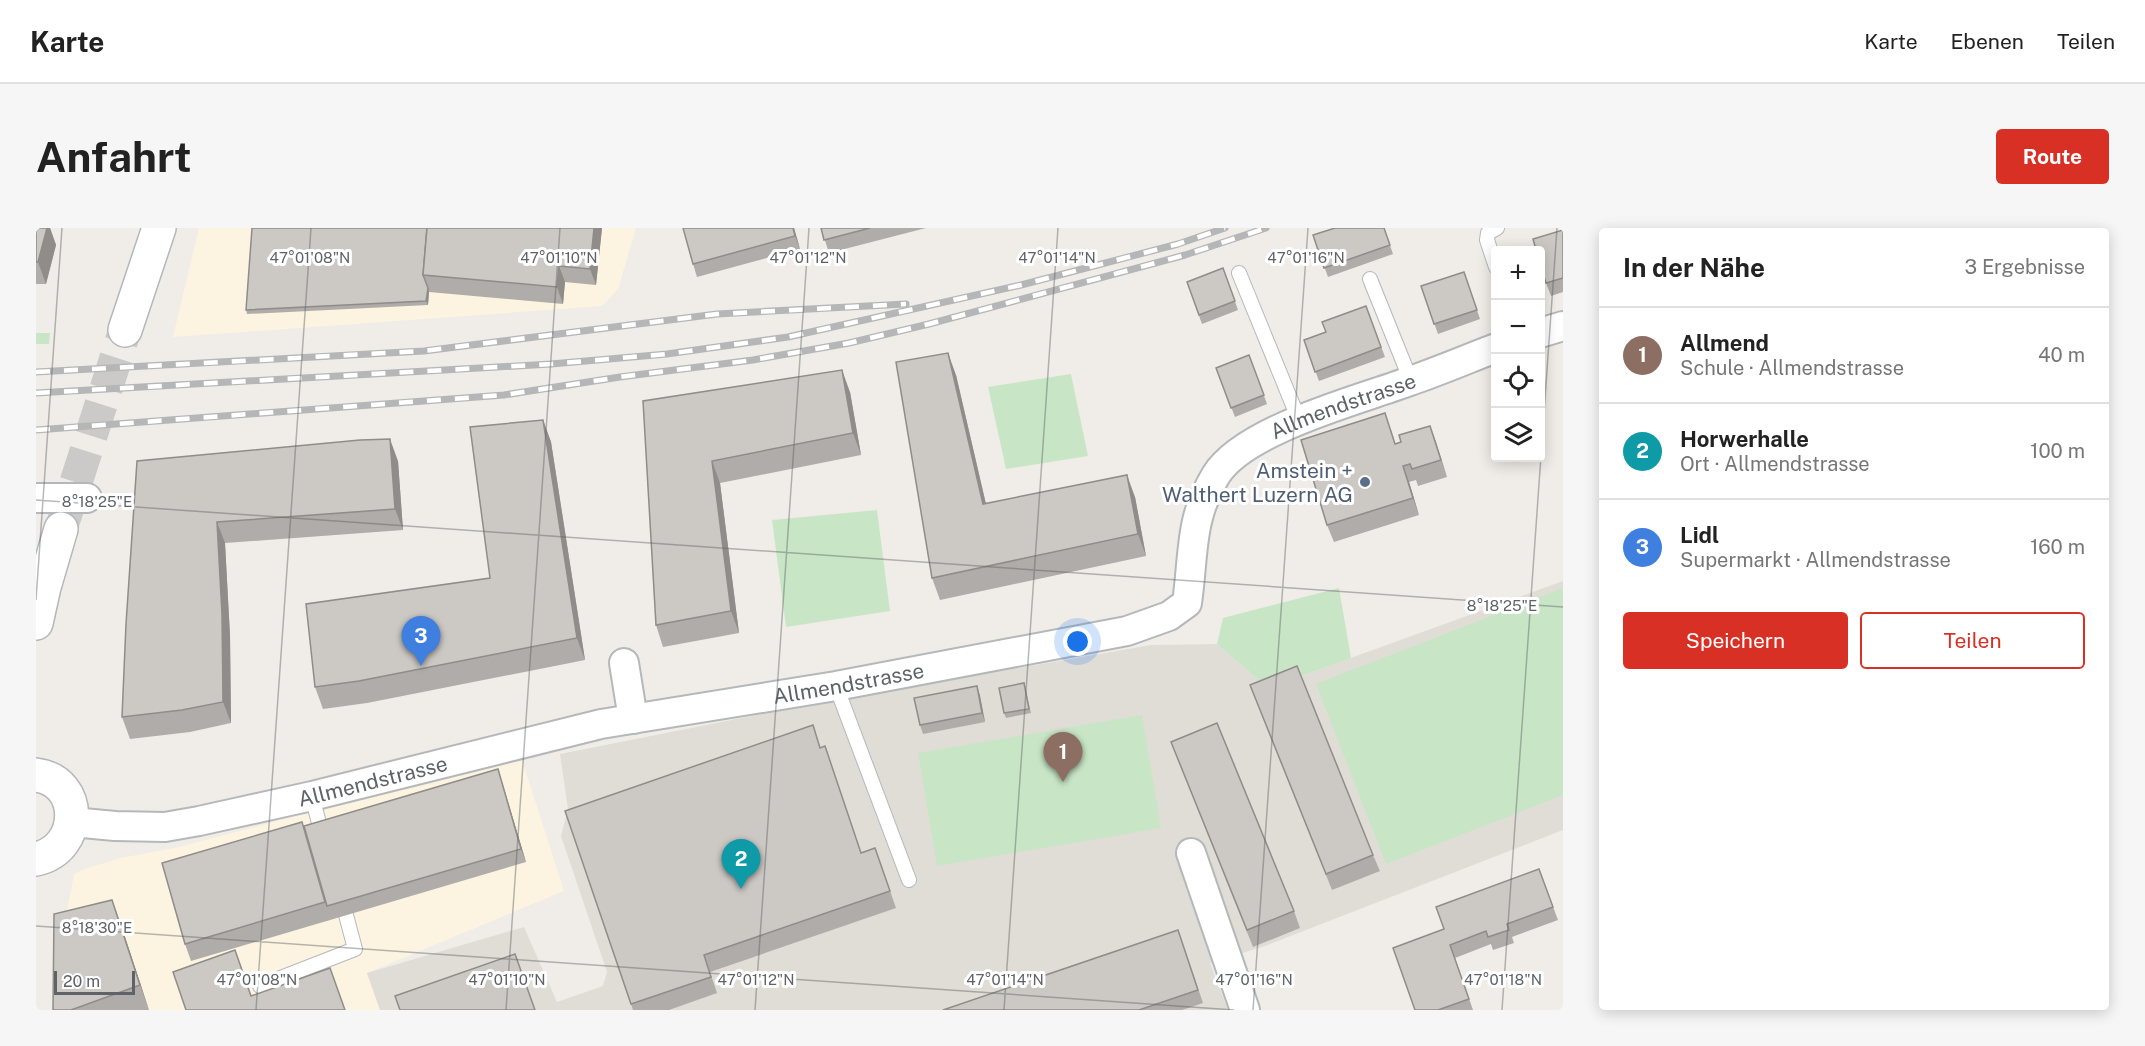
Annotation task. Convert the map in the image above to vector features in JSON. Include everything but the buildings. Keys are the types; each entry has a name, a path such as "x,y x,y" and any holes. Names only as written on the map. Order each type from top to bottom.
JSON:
{"main road":[{"path":"125,330 159,228"},
{"path":"36,623 61,529"},
{"path":"36,775 44,776 56,783 65,794 71,807 72,822 65,841 58,849 36,859"}],"street":[{"path":"1545,331 1563,326"},
{"name":"Allmendstrasse","path":"72,822 165,827 312,796 559,733 836,686 1127,631 1169,616 1187,603 1196,521 1216,476 1229,459 1276,430 1299,420 1491,350"},
{"path":"36,498 87,498"},
{"path":"624,663 633,719"},
{"path":"1191,853 1245,1010"}],"lane":[{"path":"1491,252 1487,240 1488,233 1497,228"},
{"path":"1239,273 1299,420"},
{"path":"1370,279 1411,381"},
{"path":"836,686 909,880"},
{"path":"312,796 322,835"},
{"path":"260,986 355,949 346,915"}],"shaded area":[{"path":"199,228 636,228 618,289 602,306 173,337"},
{"path":"1563,581 1563,830 1265,946 1210,963 1228,1010 380,1010 367,973 524,927 557,1002 603,986 607,972 561,836 568,809 560,754 817,703 1151,645 1217,644 1268,688"},
{"path":"521,757 564,891 367,973 380,1010 54,1010 74,874 121,858 175,848"}],"green space":[{"path":"36,333 50,333 49,344 36,344"},
{"path":"1071,374 1088,456 1006,469 988,387"},
{"path":"877,510 890,611 786,627 772,520"},
{"path":"1339,588 1351,658 1268,688 1217,644 1223,618"},
{"path":"1563,588 1563,795 1386,864 1316,684"},
{"path":"1142,715 1161,828 937,866 918,753"}],"tunnel":[{"path":"61,529 125,330"}],"railway":[{"path":"36,393 551,364 667,354 788,337 1021,285 1178,244 1225,228"},
{"path":"36,430 504,395 753,360 849,343 929,324 1185,255 1266,228"},
{"path":"36,372 424,351 717,314 906,304"}],"place":[{"name":"Amstein + Walthert Luzern AG","path":"1365,482"},
{"name":"Lidl","path":"421,666"},
{"name":"Allmend","path":"1063,782"},
{"name":"Horwerhalle","path":"741,889"}]}
